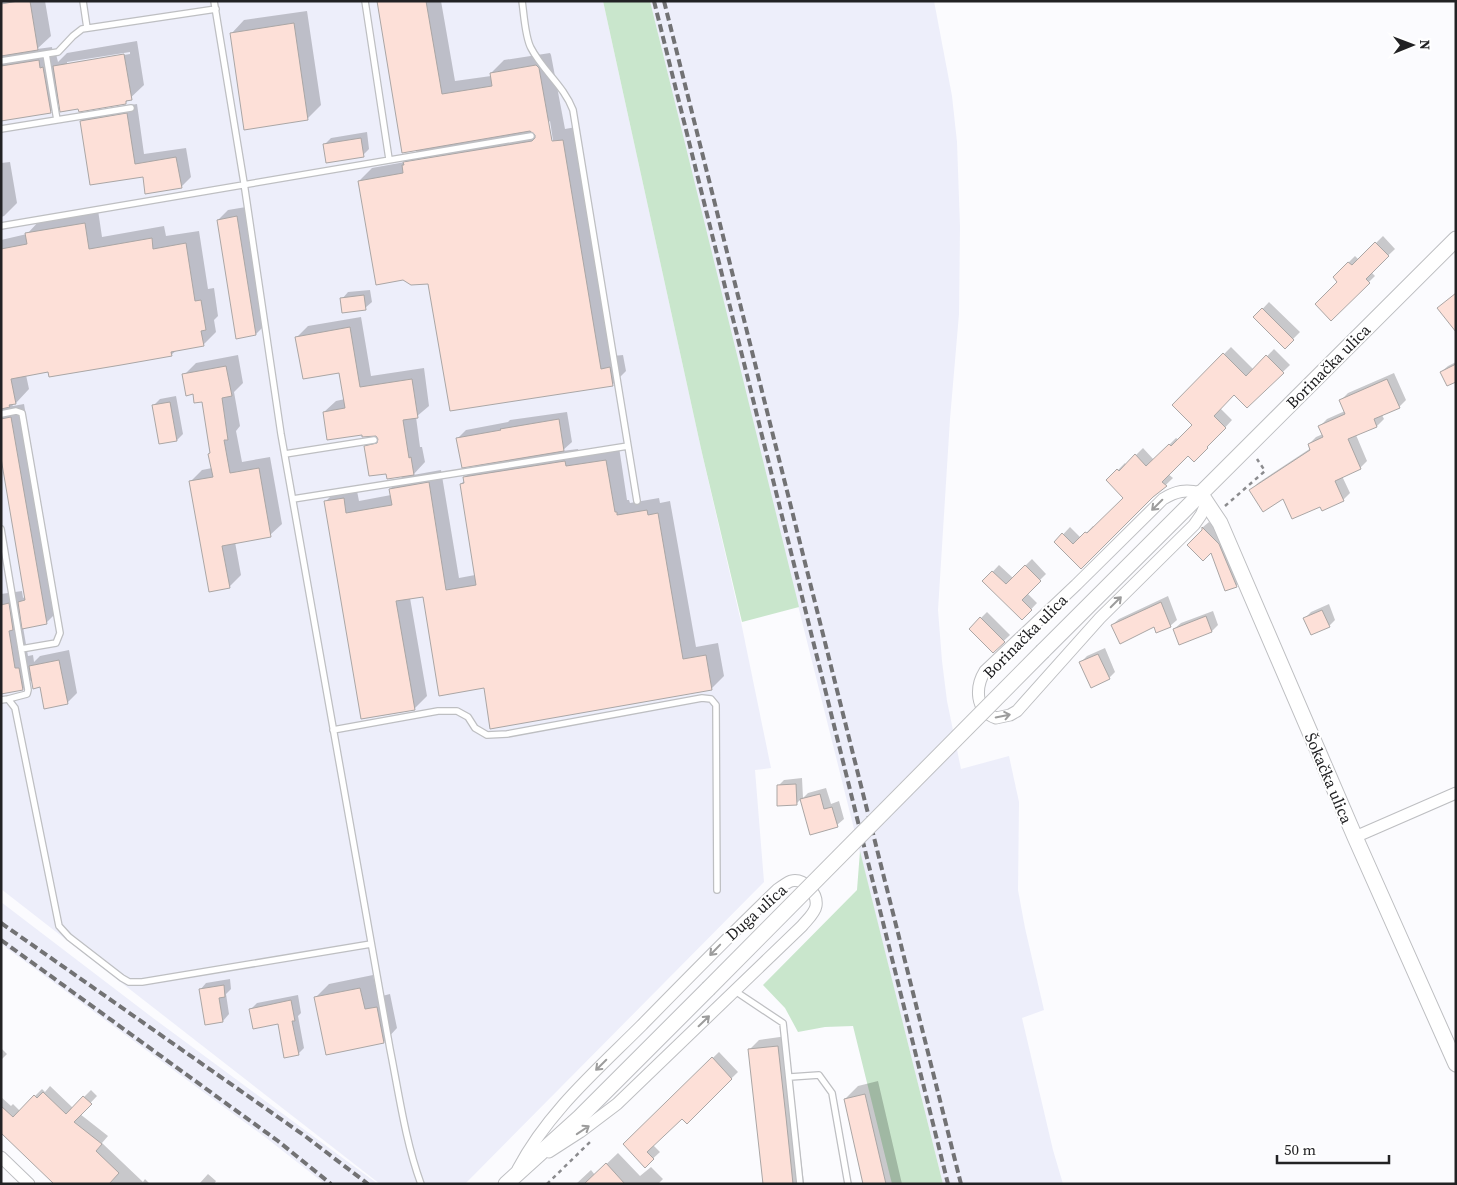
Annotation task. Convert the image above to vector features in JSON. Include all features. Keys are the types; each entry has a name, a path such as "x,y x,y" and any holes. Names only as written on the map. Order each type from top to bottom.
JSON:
{"street":[{"name":"Borinačka ulica","path":"708,989 1042,651 1204,498 1456,239"},
{"name":"Borinačka ulica","path":"1191,490 1204,498 1201,516 1194,526 1100,618 1017,711 1010,715 996,718 985,712 980,704 978,688 985,671 1163,499 1180,491 1191,490"},
{"name":"Šokačka ulica","path":"1204,498 1220,523 1355,837 1456,1064"},
{"path":"1355,837 1456,793"},
{"name":"Duga ulica","path":"511,1179 539,1133 564,1103 777,890 792,881 799,881 813,892 816,906 812,914 618,1104 580,1132 527,1164"},
{"name":"Duga ulica","path":"511,1179 580,1117 708,989"},
{"path":"1,1157 28,1184"}],"lane":[{"path":"84,1 87,28"},
{"path":"214,1 285,454 333,730 402,1112 413,1160 421,1184"},
{"path":"365,1 389,159"},
{"path":"522,1 530,46 543,67 568,96 573,110 637,501"},
{"path":"1,61 58,52 82,29 216,9"},
{"path":"46,54 57,120"},
{"path":"1,129 131,108"},
{"path":"1,226 244,183 531,136"},
{"path":"1,414 16,411 22,413 60,633 56,643 21,649"},
{"path":"285,454 374,440"},
{"path":"293,499 628,446"},
{"path":"1,529 27,694 1,700"},
{"path":"333,730 438,711 457,711 468,717 475,728 487,735 507,734 702,698 711,699 716,705 717,890"},
{"path":"8,699 16,708 59,926 69,937 122,978 129,982 142,982 371,944"},
{"path":"735,990 783,1023 800,1184"},
{"path":"790,1077 819,1075 832,1093 848,1184"}],"shaded area":[{"path":"1,1 603,1 741,622 771,768 755,770 764,882 465,1184 380,1184 1,889"},
{"path":"650,1 934,1 952,96 957,142 960,227 959,314 950,419 938,610 942,661 947,701 961,769 1009,756 1019,802 1018,890 1044,1010 1022,1018 1053,1150 1063,1184 943,1184 753,426"},
{"path":"1,902 153,1018 378,1184 325,1184 265,1137 1,944"}],"green space":[{"path":"603,1 650,1 799,607 742,622 702,453"},
{"path":"860,851 943,1184 892,1184 853,1026 825,1027 798,1032 785,1008 763,985 857,890"}],"building":[{"path":"30,1 38,50 1,56 1,4"},
{"path":"377,1 426,1 442,94 492,86 490,73 536,65 539,68 552,141 563,140 601,369 610,367 613,386 450,411 428,284 411,285 403,280 376,285 358,181 403,173 403,162 532,141 535,135 530,131 402,153"},
{"path":"294,23 308,120 244,130 230,33"},
{"path":"124,54 132,100 126,101 126,104 79,112 78,109 60,112 53,66"},
{"path":"39,60 40,68 43,67 51,113 1,121 1,66"},
{"path":"127,113 135,164 176,157 182,188 145,194 143,177 90,185 80,121"},
{"path":"361,138 364,157 326,163 323,144"},
{"path":"237,216 256,335 236,339 217,220"},
{"path":"85,223 89,249 152,238 153,249 186,243 195,301 201,300 206,330 201,331 204,346 171,352 172,356 121,365 49,377 48,372 11,379 16,404 1,409 1,249 27,244 25,233"},
{"path":"1375,242 1389,256 1366,279 1370,283 1331,321 1315,304 1337,282 1333,277 1348,262 1352,265"},
{"path":"1456,293 1456,332 1437,308"},
{"path":"364,295 366,310 342,313 340,298"},
{"path":"1262,308 1294,340 1285,349 1253,317"},
{"path":"350,327 360,387 412,379 418,418 403,420 409,458 411,457 414,475 387,479 386,474 369,476 364,446 377,443 378,439 376,436 362,437 362,435 327,440 323,412 345,408 339,373 303,379 295,337"},
{"path":"1223,353 1246,376 1266,355 1284,373 1247,408 1234,395 1214,416 1226,428 1194,462 1188,456 1162,482 1167,486 1153,497 1081,569 1054,542 1062,533 1073,544 1123,498 1106,480 1117,469 1119,471 1135,454 1146,466 1169,444 1171,446 1192,425 1172,405"},
{"path":"1456,364 1456,382 1447,386 1440,372"},
{"path":"226,366 232,396 222,398 228,440 224,440 230,473 259,468 271,537 222,546 230,588 209,592 189,481 213,477 208,454 210,453 202,402 194,403 193,394 186,396 182,374"},
{"path":"1387,379 1400,408 1374,419 1377,427 1348,439 1361,469 1335,481 1344,501 1322,511 1320,507 1292,519 1283,499 1263,512 1249,490 1310,450 1308,444 1323,437 1318,426 1345,414 1339,400"},
{"path":"170,402 177,441 159,444 152,405"},
{"path":"11,417 47,624 22,629 18,602 25,600 1,458 1,419"},
{"path":"559,419 564,451 462,468 456,438"},
{"path":"606,460 617,515 647,510 648,515 658,513 683,659 706,655 712,690 490,729 484,688 439,696 423,597 396,601 415,710 361,719 324,501 344,498 346,513 392,505 389,489 429,482 446,590 476,585 460,484 464,483 463,477 565,461 566,466"},
{"path":"1202,527 1219,544 1237,587 1225,591 1211,553 1203,561 1187,545 1202,530"},
{"path":"1025,565 1041,581 1022,600 1032,610 1022,620 982,581 992,571 1006,584"},
{"path":"1161,602 1171,627 1156,633 1154,627 1120,644 1111,625"},
{"path":"9,603 13,630 9,631 15,668 19,668 23,690 1,694 1,605"},
{"path":"1322,610 1330,627 1311,635 1303,618"},
{"path":"1206,616 1212,632 1179,645 1173,629"},
{"path":"980,617 1005,642 993,653 969,629"},
{"path":"1098,654 1110,679 1091,688 1079,662"},
{"path":"59,660 68,704 44,709 40,687 33,689 29,666"},
{"path":"796,784 797,805 777,806 777,785"},
{"path":"820,794 824,809 832,807 838,827 810,835 800,799"},
{"path":"224,985 225,997 219,998 223,1022 205,1025 199,989"},
{"path":"360,988 365,1009 377,1007 384,1043 326,1055 314,997"},
{"path":"291,1000 295,1021 292,1021 299,1055 284,1058 278,1024 253,1029 249,1009"},
{"path":"778,1046 793,1184 763,1184 748,1049"},
{"path":"712,1057 732,1079 687,1124 682,1119 647,1152 654,1159 645,1168 623,1144"},
{"path":"43,1092 66,1114 83,1096 92,1104 74,1122 102,1144 96,1151 119,1173 109,1184 54,1184 1,1133 1,1106 13,1117 34,1095 37,1098"},
{"path":"865,1094 886,1184 863,1184 844,1099"},
{"path":"606,1163 625,1184 584,1184"}],"railway":[{"path":"654,1 948,1184"},
{"path":"664,1 961,1184"},
{"path":"1,923 305,1136 368,1184"},
{"path":"1,940 278,1141 331,1184"}]}
